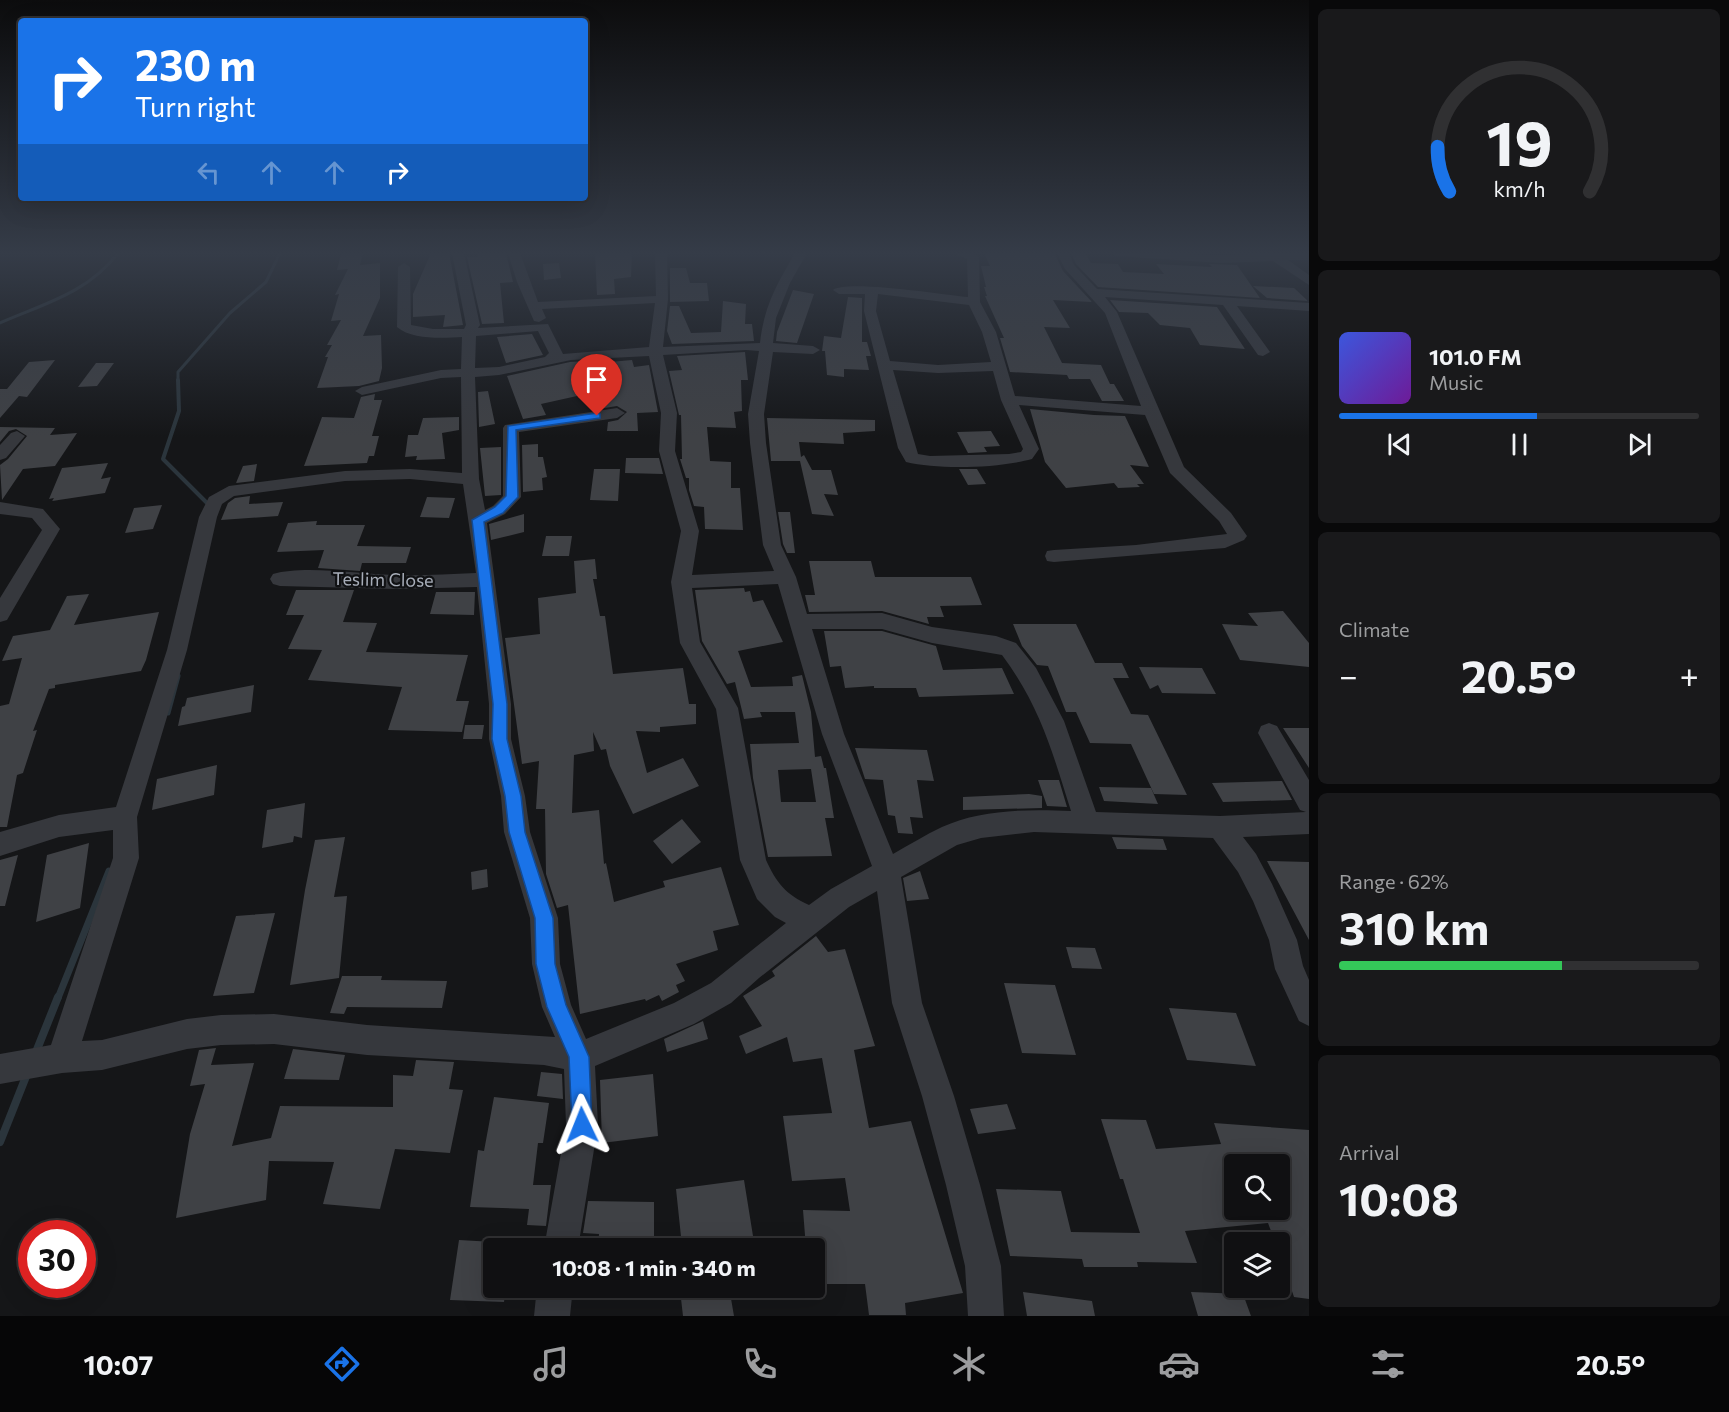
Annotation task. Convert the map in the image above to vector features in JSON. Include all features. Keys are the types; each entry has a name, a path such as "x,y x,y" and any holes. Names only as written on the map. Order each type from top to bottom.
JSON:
{"street":[{"path":"404,314 404,327 416,332 469,332 543,327"},
{"path":"471,314 473,326 469,332 468,372 471,479 500,704 500,739 513,796 517,832 544,918 546,964 557,1007 579,1057 582,1125 563,1238"},
{"path":"538,314 556,353 552,359"},
{"path":"660,314 655,352 669,413 667,451 690,531 681,582 690,643 727,708 753,860 766,890 784,908 810,920"},
{"path":"771,314 756,414 772,545 786,577 833,734 887,871 907,1003 938,1096 963,1185 983,1266 986,1316"},
{"path":"871,314 906,448 912,458 930,461 1009,459 1026,456 1031,449 1010,400 989,332 980,314"},
{"path":"1054,556 1225,543 1238,536 1225,518 1176,469 1166,440 1151,411 1115,320 1111,314"},
{"path":"1236,314 1263,352"},
{"path":"362,391 441,374 499,371 571,356 766,347 813,350"},
{"path":"884,365 939,369 999,366"},
{"path":"1010,400 1151,411"},
{"path":"478,520 499,510 512,497 511,428 617,413"},
{"path":"0,455 17,436"},
{"path":"62,1058 126,858 125,817 177,650 208,517 215,501 229,491 345,476 410,474 471,479"},
{"path":"0,508 37,513 51,530 0,615"},
{"path":"681,582 786,577"},
{"name":"Teslim Close","path":"280,579 396,582 485,580"},
{"path":"798,622 882,621 932,635 996,644 1009,649 1028,674 1053,722 1087,822"},
{"path":"1269,733 1309,802"},
{"path":"0,844 59,826 125,817"},
{"path":"0,1069 62,1058 102,1055 187,1034 221,1030 274,1029 367,1040 544,1050 579,1057 684,1014 721,993 840,898 951,835 971,830 1034,822 1220,827 1309,823"},
{"path":"1220,827 1247,863 1263,893 1283,940 1289,969 1309,1011"},
{"path":"552,1316 554,1298"}],"building":[{"path":"333,314 373,314 363,336 381,335 382,368 379,381 359,386 317,388 328,357 325,357 332,345 327,345 341,320 331,321"},
{"path":"413,314 461,314 463,325 443,327 445,315 413,317"},
{"path":"480,314 503,314 504,323 482,324"},
{"path":"669,314 683,314 691,333 721,332 722,314 745,314 745,324 752,324 754,341 672,344 667,331"},
{"path":"784,314 807,314 797,343 776,341"},
{"path":"845,314 862,314 862,342 867,342 871,356 866,356 869,370 844,369 844,377 827,375 825,351 822,351 824,336 841,338"},
{"path":"993,314 1062,314 1070,328 1044,327 1062,363 1101,365 1110,384 1114,384 1124,401 1102,401 1090,379 1069,379 1067,375 1010,372 1000,338 1004,338"},
{"path":"1149,314 1222,314 1245,349 1200,345 1190,328 1160,325"},
{"path":"532,334 543,355 506,363 497,337"},
{"path":"745,352 748,380 741,380 742,411 734,412 736,428 707,427 710,461 731,462 731,488 740,488 743,530 705,529 704,507 694,506 689,490 689,478 686,478 680,459 682,459 681,415 679,415 669,371 682,370 677,356"},
{"path":"55,360 27,397 19,396 0,418 0,389 7,389 29,362"},
{"path":"632,360 634,367 649,365 658,412 637,413 638,431 607,431 608,422 618,420 627,412 617,406 592,410 591,403 587,403 586,394 541,404 546,415 523,419 507,376 570,362 588,361 588,364"},
{"path":"96,363 114,363 97,386 78,387"},
{"path":"488,391 495,424 479,427 478,392"},
{"path":"375,394 374,400 382,400 372,436 379,436 374,456 369,456 367,463 304,466 322,417 354,418 361,397"},
{"path":"1030,409 1125,416 1149,467 1130,465 1144,484 1137,484 1140,487 1118,488 1114,483 1066,488 1045,462"},
{"path":"459,417 459,430 442,433 445,459 416,460 417,456 405,457 408,435 418,435 423,418"},
{"path":"767,418 875,420 875,431 843,433 844,444 799,442 801,457 804,455 812,470 831,470 838,495 824,494 834,516 812,514 800,461 771,461"},
{"path":"0,427 55,428 50,435 77,433 55,466 23,469 2,500 0,465 27,436 16,429 9,431 0,442"},
{"path":"991,431 1000,446 984,447 987,452 968,453 957,432"},
{"path":"538,444 538,457 543,457 547,477 542,478 543,490 523,492 522,445"},
{"path":"501,447 501,495 485,496 480,448"},
{"path":"626,458 659,458 663,474 625,473"},
{"path":"108,463 101,479 111,477 105,493 52,501 54,498 49,499 62,468"},
{"path":"257,464 254,481 236,483 243,466"},
{"path":"594,469 620,469 618,501 590,500"},
{"path":"959,469 977,469 986,484 968,485"},
{"path":"250,496 249,504 283,502 278,516 221,520 228,503 235,498"},
{"path":"427,497 455,498 449,518 420,517"},
{"path":"162,505 153,529 125,533 134,508"},
{"path":"778,512 790,512 795,553 787,553 783,544"},
{"path":"524,514 524,532 491,540 489,524"},
{"path":"317,521 316,525 365,525 357,546 411,547 406,563 362,563 360,571 318,568 324,550 277,552 288,523"},
{"path":"546,536 572,536 569,556 542,556"},
{"path":"595,559 597,579 593,579 600,616 605,616 613,674 683,668 689,704 696,704 696,724 660,727 660,732 636,731 647,773 683,758 699,786 633,814 610,766 606,749 601,750 593,732 594,751 574,755 572,813 599,810 604,864 606,863 614,902 665,887 663,881 721,867 739,925 713,931 718,950 676,964 685,981 676,985 679,992 662,1001 659,995 646,1001 645,999 580,1014 568,905 557,908 546,874 545,809 536,809 539,761 522,764 505,638 540,634 538,598 576,593 574,561"},
{"path":"809,561 871,561 875,577 971,577 982,605 940,606 944,617 927,617 929,624 882,611 809,612 805,595 815,595"},
{"path":"744,588 745,592 750,591 753,602 763,600 783,642 738,651 751,687 793,686 792,677 802,675 811,712 815,757 821,756 824,768 826,768 834,818 825,818 832,856 768,857 753,778 750,744 799,743 795,712 760,712 762,717 744,719 735,682 727,684 702,641 695,590","holes":["811,769 816,802 781,802 778,770"]},
{"path":"296,590 354,590 343,622 377,623 366,652 468,655 456,701 469,701 462,732 388,730 402,687 308,680 322,650 288,649 304,615 286,615"},
{"path":"436,592 475,592 474,615 430,614"},
{"path":"89,594 74,625 159,612 146,660 141,671 55,685 55,688 49,689 33,731 37,730 23,773 17,775 7,827 0,827 0,706 9,704 22,658 2,661 13,636 50,630 67,596"},
{"path":"1283,611 1309,643 1309,667 1240,660 1222,624 1258,626 1248,613"},
{"path":"1013,624 1076,624 1095,663 1122,663 1129,678 1113,678 1131,714 1148,715 1187,795 1154,794 1131,744 1090,743 1076,712 1066,712 1048,666 1037,665 1022,646"},
{"path":"824,631 882,631 936,646 943,670 1002,668 1014,694 919,697 916,688 874,688 874,686 845,688 841,666 830,667"},
{"path":"1139,667 1202,668 1216,694 1162,693 1158,685 1150,689"},
{"path":"254,685 251,712 178,726 182,707 185,706 187,698"},
{"path":"465,725 484,725 482,739 463,739"},
{"path":"1283,728 1309,728 1309,768"},
{"path":"855,748 927,750 934,781 917,780 923,818 910,817 913,834 898,833 895,816 888,815 883,780 865,779"},
{"path":"217,765 214,795 152,810 157,779"},
{"path":"1038,780 1059,780 1067,807 1047,806"},
{"path":"1282,781 1292,800 1223,802 1212,783"},
{"path":"1099,787 1151,788 1158,804 1104,801"},
{"path":"1029,794 1042,796 1042,808 963,810 963,797"},
{"path":"305,803 302,838 294,836 293,842 262,848 267,810"},
{"path":"682,819 701,842 672,864 653,841"},
{"path":"345,837 334,897 347,896 339,978 290,985 315,840"},
{"path":"1112,837 1163,839 1167,850 1117,849"},
{"path":"89,843 80,908 36,922 47,855"},
{"path":"18,855 5,906 0,906 0,860"},
{"path":"1267,861 1309,862 1309,940"},
{"path":"487,869 488,887 472,890 471,872"},
{"path":"920,871 929,899 907,901 903,878"},
{"path":"275,913 254,993 213,996 236,916"},
{"path":"816,936 828,952 845,949 875,1046 854,1050 869,1128 911,1121 963,1293 905,1303 906,1315 869,1315 865,1284 825,1284 825,1238 805,1238 803,1210 850,1211 845,1178 792,1181 783,1116 832,1113 822,1058 793,1062 787,1037 746,1054 739,1036 762,1026 743,996 775,976 772,971"},
{"path":"1066,947 1095,948 1102,969 1072,968"},
{"path":"342,976 382,976 381,980 447,981 442,1008 347,1007 344,1014 330,1013"},
{"path":"1004,983 1055,985 1076,1055 1022,1053"},
{"path":"1169,1008 1236,1013 1256,1066 1187,1060"},
{"path":"703,1021 708,1039 667,1052 664,1039"},
{"path":"216,1048 211,1065 254,1063 232,1146 271,1138 280,1106 393,1107 393,1075 413,1076 416,1060 454,1062 449,1089 463,1090 450,1153 395,1149 380,1209 323,1204 334,1162 269,1161 266,1200 176,1218 190,1134 205,1084 190,1086 199,1050"},
{"path":"293,1049 345,1055 339,1080 284,1079"},
{"path":"541,1072 562,1074 563,1099 537,1096"},
{"path":"653,1074 658,1136 602,1143 600,1080"},
{"path":"494,1097 549,1103 543,1143 538,1143 533,1185 551,1185 546,1226 527,1225 529,1209 470,1207 478,1150 484,1151"},
{"path":"1007,1104 1016,1129 978,1134 970,1109"},
{"path":"1101,1119 1146,1120 1156,1149 1221,1144 1214,1123 1309,1130 1309,1299 1294,1297 1290,1285 1290,1232 1271,1232 1268,1223 1185,1231 1197,1263 1137,1262 1138,1267 1084,1267 1082,1259 1010,1256 996,1189 1061,1191 1071,1232 1140,1233 1123,1179 1120,1179"},
{"path":"744,1180 753,1236 681,1238 676,1189"},
{"path":"588,1201 654,1202 654,1238 599,1238 599,1234 583,1233"},
{"path":"459,1240 483,1241 483,1298 505,1298 504,1302 450,1300"},
{"path":"1023,1292 1092,1301 1095,1316 1027,1316"},
{"path":"1191,1292 1224,1293 1224,1298 1244,1298 1251,1316 1198,1316"},
{"path":"681,1298 731,1298 734,1316 683,1316"}],"waterway":[{"path":"0,323 21,314"},
{"path":"178,380 178,372 229,314"},
{"path":"178,380 179,411 163,459 210,506"},
{"path":"168,713 178,676"},
{"path":"58,998 109,871"},
{"path":"36,1052 58,997"},
{"path":"0,1142 27,1074"}],"route":[{"path":"582,1125 579,1057 557,1007 546,964 544,918 532,873 517,832 513,796 500,739 500,704 478,520 499,510 512,497 511,428 597,416"}]}
